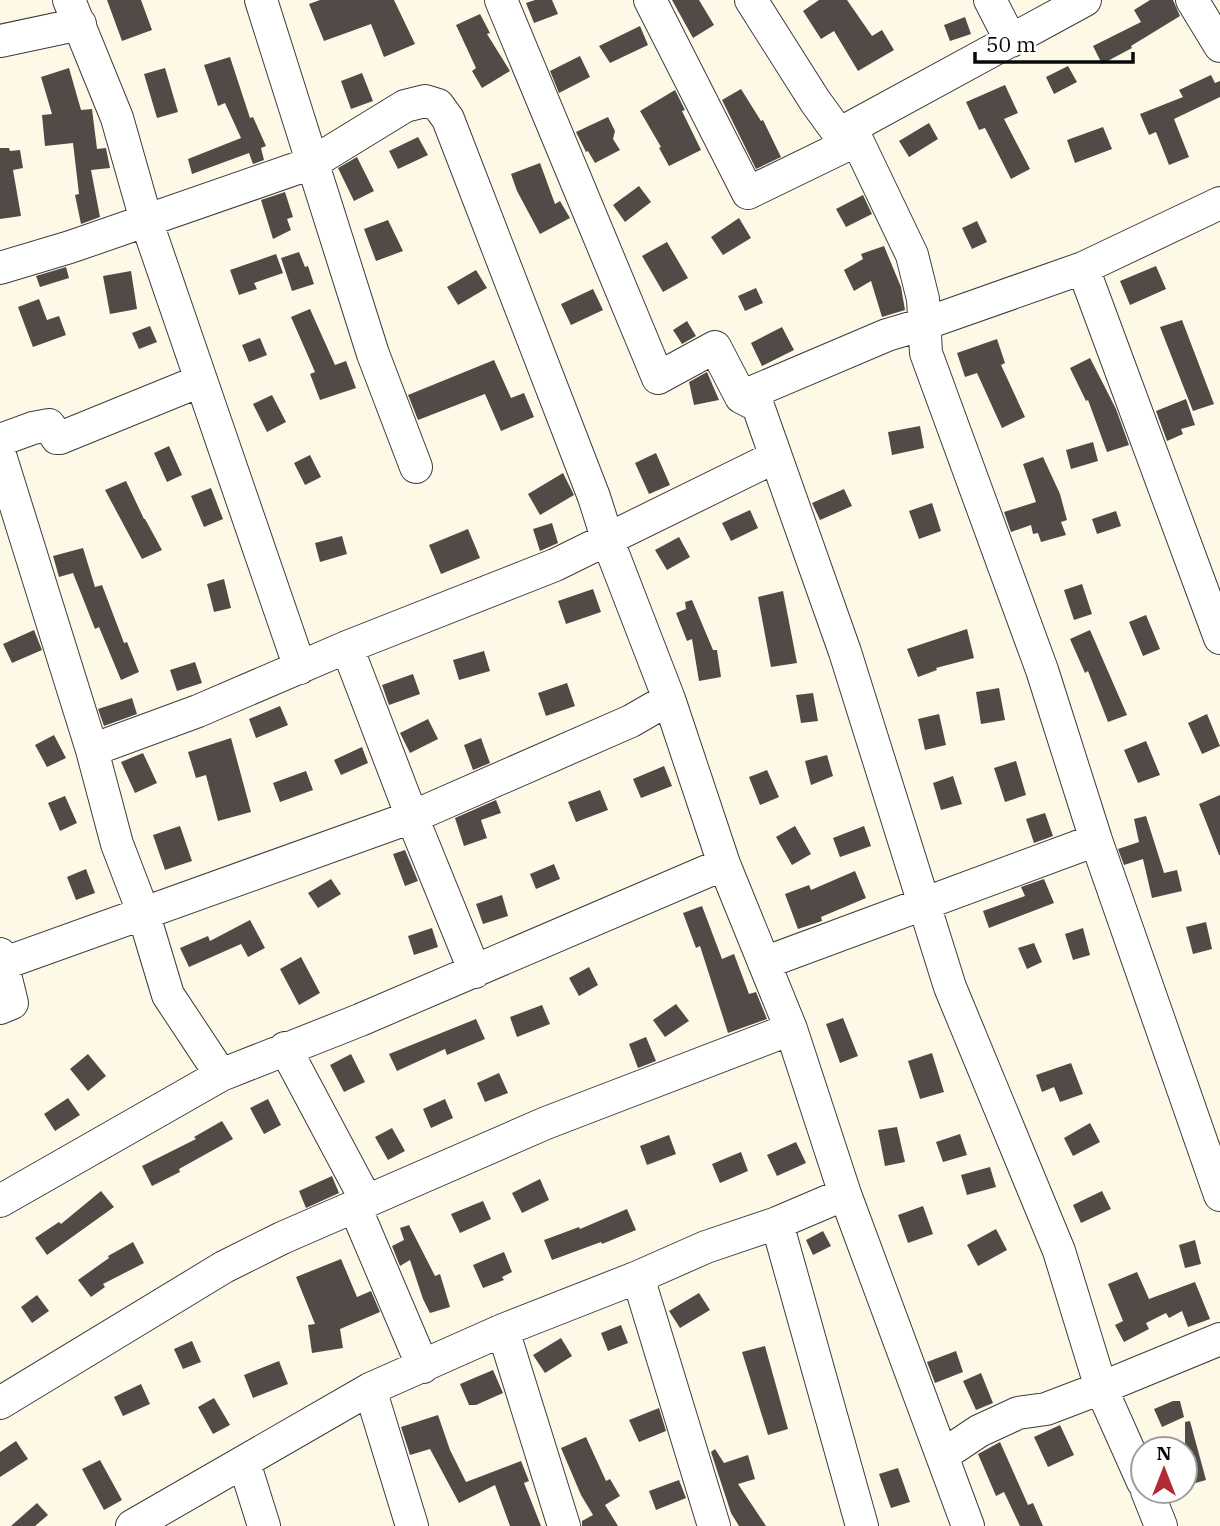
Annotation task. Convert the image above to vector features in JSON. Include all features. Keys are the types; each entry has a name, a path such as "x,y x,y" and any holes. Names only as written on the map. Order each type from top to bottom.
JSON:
{"street":[{"path":"261,0 373,354 416,467"},
{"path":"501,0 658,378 715,347 741,397 758,406 845,652 950,987 1059,1251 1101,1388 1129,1451"},
{"path":"650,0 748,192 1085,0"},
{"path":"751,0 815,101 848,137 912,255 923,299 926,353 1042,670 1096,840 1217,1177"},
{"path":"990,0 1011,41"},
{"path":"1192,0 1220,46"},
{"path":"0,41 74,12 117,118 146,220 300,668"},
{"path":"0,268 71,247 312,163 405,106 425,101 438,105 448,119 458,144 594,496 608,541 669,698 724,864 791,1029 845,1194 968,1526"},
{"path":"741,397 887,335 1083,268 1220,203"},
{"path":"1083,268 1220,638"},
{"path":"0,440 49,425 57,438 60,438 200,380"},
{"path":"0,455 92,750 117,844 143,912 168,995 221,1074"},
{"path":"92,750 198,711 555,565 775,457"},
{"path":"347,648 475,972"},
{"path":"0,1008 12,1003 1,959 412,817 631,721 669,698"},
{"path":"764,963 1096,840"},
{"path":"0,1201 221,1074 475,972 724,864"},
{"path":"0,1403 224,1267 282,1238 546,1123 791,1029"},
{"path":"285,1048 361,1203 423,1367"},
{"path":"132,1526 370,1389 503,1330 706,1247 776,1223 845,1194"},
{"path":"776,1223 862,1526"},
{"path":"638,1277 714,1526"},
{"path":"503,1330 564,1526"},
{"path":"943,1455 979,1431 1018,1413 1046,1409 1220,1339"},
{"path":"370,1389 412,1526"},
{"path":"244,1462 264,1526"},
{"path":"1153,1505 1161,1526"}],"building":[{"path":"107,0 141,0 152,30 122,41"},
{"path":"320,0 394,0 415,44 384,57 371,24 324,41 309,4"},
{"path":"552,0 558,14 534,23 526,3"},
{"path":"672,0 699,0 714,25 693,38"},
{"path":"819,0 847,0 872,36 882,30 894,50 858,71 834,31 821,39 803,11"},
{"path":"1150,0 1173,0 1180,16 1102,64 1093,46 1141,22 1134,10"},
{"path":"480,14 490,33 487,34 510,71 482,88 472,71 476,68 456,25"},
{"path":"965,17 971,34 950,41 944,25"},
{"path":"640,26 648,45 610,63 599,46"},
{"path":"580,56 590,77 559,93 550,71"},
{"path":"230,57 250,118 253,117 266,146 261,148 264,160 253,164 249,153 192,174 188,159 241,138 225,103 218,106 204,65"},
{"path":"1068,66 1077,82 1054,94 1046,77"},
{"path":"69,68 81,110 92,109 97,149 106,148 110,168 91,170 100,217 81,224 75,195 79,194 73,143 45,146 42,115 52,114 41,77"},
{"path":"165,68 178,112 157,118 144,74"},
{"path":"362,73 373,101 351,109 341,81"},
{"path":"1211,75 1215,83 1220,81 1220,97 1174,119 1189,157 1169,165 1156,132 1149,135 1140,114 1183,97 1179,90"},
{"path":"1005,85 1018,113 1004,119 1030,169 1011,179 985,128 979,130 966,102"},
{"path":"741,89 761,121 763,120 781,157 756,169 722,100"},
{"path":"675,90 701,150 669,166 640,111"},
{"path":"608,117 615,131 613,139 620,150 595,163 576,132"},
{"path":"929,123 938,139 909,157 899,141"},
{"path":"1103,127 1112,149 1075,163 1067,140"},
{"path":"418,137 428,155 398,169 389,151"},
{"path":"0,148 20,150 23,168 13,170 21,216 0,219"},
{"path":"357,157 374,191 354,201 338,168"},
{"path":"540,163 555,204 560,201 570,218 540,234 511,174"},
{"path":"639,186 651,202 625,222 613,205"},
{"path":"285,192 293,217 287,219 291,230 273,239 261,200"},
{"path":"863,195 872,214 846,227 836,209"},
{"path":"739,218 751,238 723,255 711,237"},
{"path":"388,220 403,251 376,261 364,229"},
{"path":"977,221 987,242 972,249 962,228"},
{"path":"667,242 688,278 663,292 642,256"},
{"path":"884,246 901,287 905,310 882,317 871,281 854,291 844,270 863,259 861,254"},
{"path":"299,252 305,267 308,266 314,284 292,291 281,258"},
{"path":"276,254 283,273 254,283 257,289 239,295 230,270"},
{"path":"1156,266 1166,289 1130,305 1120,281"},
{"path":"66,267 69,278 40,287 36,276"},
{"path":"476,270 487,288 458,305 447,287"},
{"path":"131,271 137,309 110,314 103,276"},
{"path":"756,288 763,303 745,311 738,296"},
{"path":"593,289 603,310 571,325 561,304"},
{"path":"39,299 47,320 59,316 66,335 33,347 18,307"},
{"path":"310,309 335,365 346,361 356,388 320,400 310,374 315,372 291,317"},
{"path":"1182,320 1214,404 1193,411 1160,327"},
{"path":"687,321 696,336 682,344 673,330"},
{"path":"150,326 157,342 139,349 132,333"},
{"path":"782,327 794,350 762,366 751,343"},
{"path":"260,338 267,355 249,362 242,345"},
{"path":"997,339 1005,363 1001,365 1025,417 1002,428 977,373 965,377 957,353"},
{"path":"1090,358 1116,409 1129,445 1107,452 1088,400 1086,401 1070,368"},
{"path":"494,360 511,398 524,393 534,417 501,431 485,394 418,420 408,395"},
{"path":"707,372 719,400 694,405 689,382"},
{"path":"272,395 286,422 267,432 253,404"},
{"path":"1186,399 1195,425 1181,429 1183,434 1167,441 1156,411"},
{"path":"920,426 924,448 892,455 888,432"},
{"path":"1093,442 1098,461 1071,469 1066,450"},
{"path":"169,446 182,475 167,482 154,453"},
{"path":"656,453 670,485 649,494 635,463"},
{"path":"310,455 321,477 305,485 294,463"},
{"path":"1043,457 1060,494 1067,520 1061,522 1066,535 1041,542 1038,533 1033,534 1031,525 1011,532 1004,512 1036,502 1023,464"},
{"path":"563,473 574,495 540,515 528,494"},
{"path":"126,481 162,550 142,559 105,490"},
{"path":"211,488 223,519 204,527 191,496"},
{"path":"844,489 852,506 820,520 812,503"},
{"path":"932,503 941,531 919,539 909,511"},
{"path":"750,510 758,528 731,541 722,523"},
{"path":"1116,511 1121,526 1097,534 1092,519"},
{"path":"552,523 558,543 540,551 533,529"},
{"path":"468,529 480,558 441,574 429,545"},
{"path":"342,536 347,554 320,562 315,543"},
{"path":"679,537 690,557 667,570 655,550"},
{"path":"83,548 95,587 102,585 124,643 127,642 139,672 121,680 99,627 95,629 73,573 59,577 53,556"},
{"path":"224,579 231,608 214,612 207,584"},
{"path":"1082,584 1092,614 1074,620 1064,590"},
{"path":"593,589 601,612 566,624 558,601"},
{"path":"783,591 797,663 771,667 758,597"},
{"path":"692,600 713,650 717,650 721,677 699,681 692,639 687,641 676,613 686,609 685,602"},
{"path":"1146,615 1160,649 1143,656 1129,622"},
{"path":"967,629 974,658 936,668 937,670 918,677 907,649"},
{"path":"34,630 42,650 12,663 3,644"},
{"path":"1090,630 1127,715 1108,722 1088,671 1085,673 1070,639"},
{"path":"484,651 490,671 459,680 453,660"},
{"path":"195,662 202,683 177,691 170,670"},
{"path":"413,674 420,694 389,705 382,685"},
{"path":"567,683 575,706 546,716 538,693"},
{"path":"999,688 1005,720 981,724 976,692"},
{"path":"813,693 818,721 801,723 796,695"},
{"path":"132,698 137,714 104,726 98,709"},
{"path":"280,706 288,725 256,738 249,719"},
{"path":"939,714 946,745 925,750 918,719"},
{"path":"1207,714 1220,746 1202,754 1188,723"},
{"path":"428,719 438,739 410,753 400,733"},
{"path":"54,735 66,758 47,767 35,745"},
{"path":"231,738 251,812 218,821 206,775 196,778 188,752"},
{"path":"481,738 490,763 473,770 464,745"},
{"path":"1146,741 1160,775 1138,783 1124,750"},
{"path":"362,747 368,763 341,775 334,760"},
{"path":"143,753 157,783 135,793 121,762"},
{"path":"827,755 833,776 811,785 805,761"},
{"path":"1016,761 1026,795 1005,802 994,768"},
{"path":"664,766 672,786 641,798 633,779"},
{"path":"767,770 779,797 760,805 749,777"},
{"path":"306,771 313,790 280,802 273,783"},
{"path":"953,776 962,804 941,810 933,783"},
{"path":"600,790 608,810 576,822 568,802"},
{"path":"1220,795 1220,855 1219,855 1199,804"},
{"path":"65,796 77,823 60,831 48,803"},
{"path":"496,800 501,813 481,820 487,838 464,846 455,818"},
{"path":"1045,813 1053,836 1034,843 1026,819"},
{"path":"1146,816 1164,873 1177,870 1182,891 1152,898 1143,859 1124,865 1118,849 1139,842 1134,819"},
{"path":"180,826 192,861 165,870 153,835"},
{"path":"795,826 811,854 792,865 776,837"},
{"path":"864,826 871,846 840,857 833,838"},
{"path":"405,850 418,881 405,886 393,854"},
{"path":"554,864 560,879 536,889 530,874"},
{"path":"86,869 95,893 76,900 67,877"},
{"path":"855,871 866,898 821,917 822,921 798,929 785,894 809,885 811,890"},
{"path":"331,879 341,894 318,908 308,893"},
{"path":"1044,879 1054,903 989,928 983,911 1025,896 1021,887"},
{"path":"502,895 508,916 483,924 476,904"},
{"path":"702,906 722,959 734,954 749,994 756,992 767,1019 728,1033 700,946 696,948 683,913"},
{"path":"250,920 265,948 248,957 241,944 189,967 180,948 208,936 210,941"},
{"path":"1206,922 1212,949 1193,954 1186,927"},
{"path":"432,928 438,947 414,955 408,936"},
{"path":"1083,928 1090,955 1073,960 1065,934"},
{"path":"1034,943 1042,962 1027,969 1018,948"},
{"path":"301,957 320,993 299,1005 280,969"},
{"path":"589,967 598,985 579,996 569,978"},
{"path":"676,1004 689,1021 665,1037 653,1020"},
{"path":"542,1005 550,1024 517,1037 510,1017"},
{"path":"843,1018 858,1056 840,1063 826,1024"},
{"path":"476,1019 485,1039 447,1055 445,1049 397,1071 389,1054"},
{"path":"646,1037 656,1061 638,1068 629,1044"},
{"path":"932,1053 944,1092 920,1099 908,1061"},
{"path":"88,1054 106,1076 88,1091 70,1069"},
{"path":"351,1054 365,1082 344,1092 330,1065"},
{"path":"1071,1063 1083,1094 1060,1102 1054,1087 1042,1092 1036,1075"},
{"path":"499,1073 508,1093 485,1102 477,1083"},
{"path":"68,1098 80,1115 55,1131 44,1114"},
{"path":"268,1099 281,1125 264,1134 250,1108"},
{"path":"445,1099 453,1118 431,1128 423,1109"},
{"path":"222,1121 233,1139 152,1186 142,1166 196,1139 194,1137"},
{"path":"1090,1123 1100,1142 1073,1156 1064,1138"},
{"path":"897,1127 905,1162 885,1166 878,1130"},
{"path":"392,1128 405,1151 388,1160 375,1137"},
{"path":"960,1134 967,1155 943,1162 936,1142"},
{"path":"669,1135 676,1154 647,1165 640,1146"},
{"path":"796,1142 806,1163 777,1176 767,1155"},
{"path":"741,1152 748,1171 720,1183 712,1164"},
{"path":"990,1167 996,1187 967,1195 961,1175"},
{"path":"332,1176 339,1193 306,1208 299,1191"},
{"path":"540,1179 549,1200 522,1213 512,1193"},
{"path":"101,1191 114,1207 47,1255 35,1238 59,1222 61,1224"},
{"path":"1102,1191 1111,1209 1081,1223 1073,1205"},
{"path":"483,1201 491,1219 460,1233 451,1214"},
{"path":"923,1206 933,1234 908,1243 898,1215"},
{"path":"627,1209 636,1230 552,1260 544,1240 579,1227 580,1229"},
{"path":"409,1225 435,1276 440,1274 450,1307 430,1313 410,1260 400,1266 392,1246 404,1240 400,1228"},
{"path":"996,1229 1007,1250 978,1266 967,1245"},
{"path":"823,1231 831,1246 813,1255 806,1240"},
{"path":"1195,1240 1201,1264 1185,1268 1179,1245"},
{"path":"133,1242 144,1263 103,1284 105,1287 91,1297 78,1280 109,1258 108,1256"},
{"path":"504,1252 512,1272 502,1277 504,1280 483,1288 473,1265"},
{"path":"341,1259 357,1297 371,1291 380,1312 340,1329 343,1348 312,1353 308,1325 315,1324 296,1277"},
{"path":"1137,1272 1149,1299 1195,1282 1210,1319 1188,1327 1182,1311 1169,1318 1166,1313 1146,1323 1149,1329 1124,1342 1115,1325 1123,1321 1108,1284"},
{"path":"699,1293 710,1310 680,1328 669,1311"},
{"path":"37,1295 49,1311 32,1323 21,1307"},
{"path":"621,1325 628,1343 608,1351 601,1333"},
{"path":"561,1338 572,1356 545,1373 533,1355"},
{"path":"192,1341 201,1362 183,1369 174,1349"},
{"path":"765,1346 788,1429 768,1435 742,1352"},
{"path":"956,1351 963,1372 935,1383 927,1362"},
{"path":"279,1361 288,1384 253,1398 244,1375"},
{"path":"493,1370 503,1393 476,1405 469,1405 460,1384"},
{"path":"981,1373 993,1403 976,1410 963,1381"},
{"path":"141,1384 150,1404 123,1416 114,1397"},
{"path":"214,1398 230,1425 213,1434 198,1407"},
{"path":"1180,1401 1184,1417 1162,1427 1154,1409"},
{"path":"659,1408 666,1431 639,1442 629,1420"},
{"path":"438,1415 450,1450 466,1482 521,1461 529,1481 524,1483 541,1526 510,1526 495,1485 459,1503 430,1449 410,1455 401,1427"},
{"path":"1190,1421 1194,1435 1185,1435 1185,1422"},
{"path":"1060,1425 1074,1455 1048,1467 1034,1437"},
{"path":"586,1437 606,1481 610,1479 620,1496 605,1505 618,1526 582,1526 582,1521 593,1515 581,1495 561,1448"},
{"path":"16,1441 28,1459 0,1477 0,1452"},
{"path":"1000,1442 1028,1505 1033,1503 1043,1526 1020,1526 1004,1492 996,1496 978,1454"},
{"path":"715,1449 724,1463 748,1455 755,1479 738,1484 766,1526 739,1526 731,1513 711,1452"},
{"path":"1199,1454 1206,1480 1199,1482"},
{"path":"100,1460 122,1500 104,1510 82,1469"},
{"path":"898,1468 910,1502 891,1508 879,1474"},
{"path":"679,1480 686,1498 656,1510 649,1491"},
{"path":"37,1503 48,1515 35,1526 11,1526"}]}
